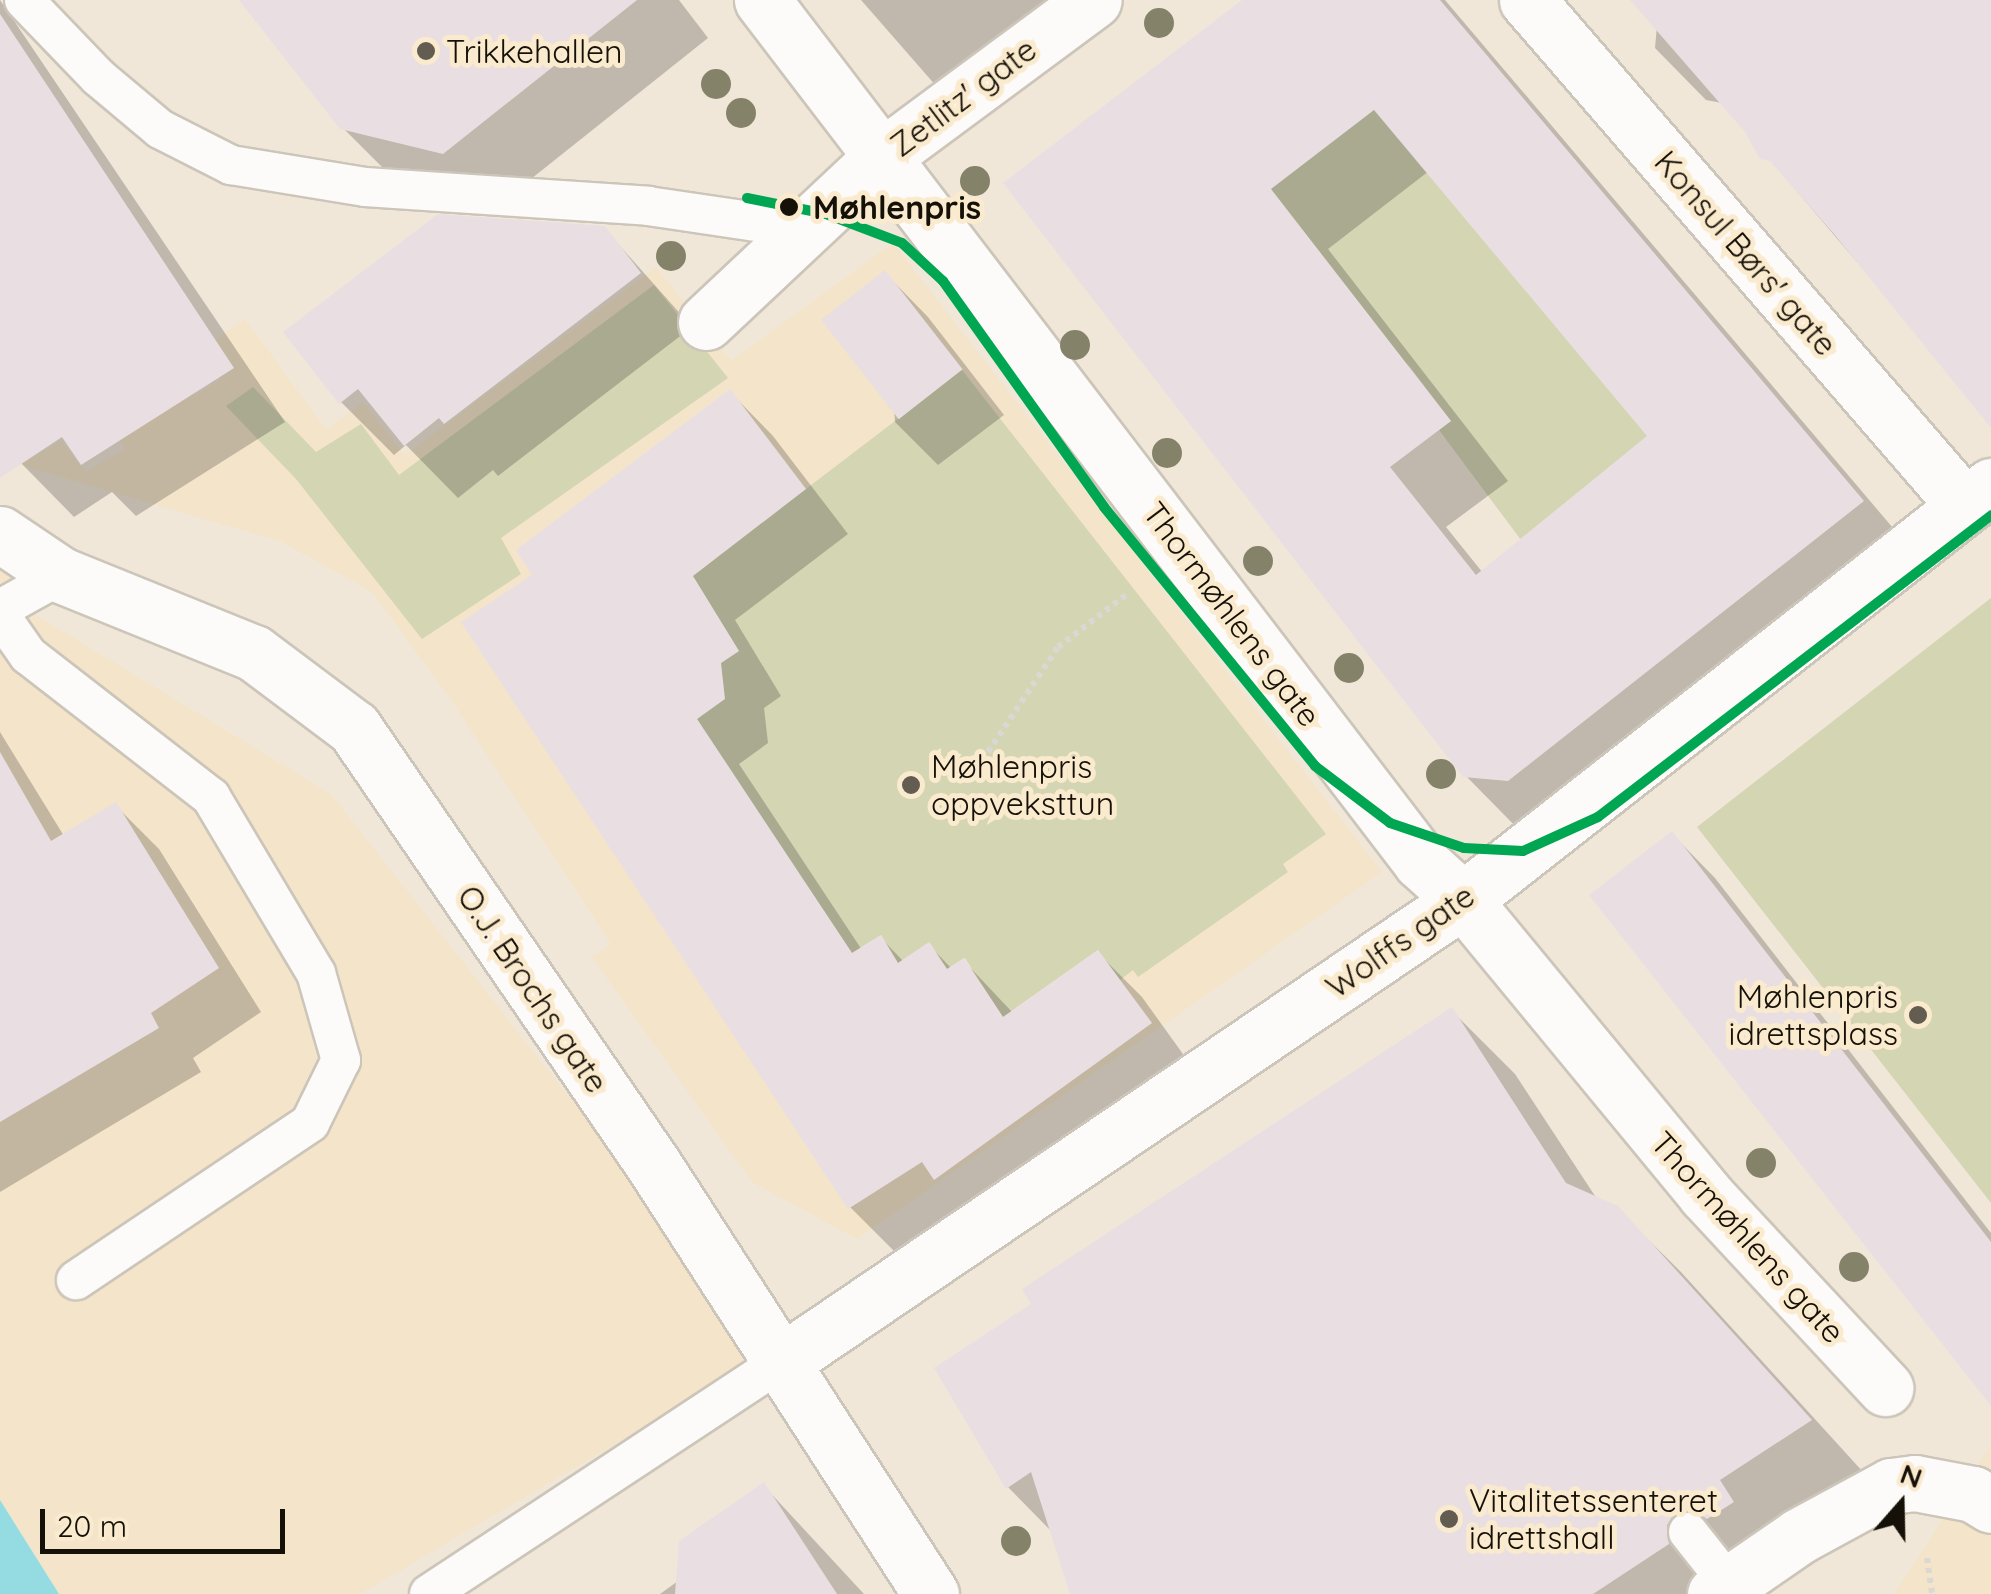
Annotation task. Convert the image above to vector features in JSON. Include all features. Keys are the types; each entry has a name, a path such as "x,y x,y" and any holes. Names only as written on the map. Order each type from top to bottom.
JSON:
{"street":[{"name":"Thormøhlens gate","path":"762,0 1421,862 1463,900 1705,1194 1885,1388"},
{"name":"Zetlitz' gate","path":"706,322 811,230 883,156 1094,0"},
{"name":"Konsul Børs' gate","path":"1527,0 1978,496"},
{"name":"Wolffs gate","path":"784,1361 1463,900 1978,496"},
{"name":"O.J. Brochs gate","path":"0,534 61,575 254,653 354,728 784,1361 932,1594"},
{"path":"1722,1589 1858,1500 1916,1483 1973,1494 1991,1505"}],"lane":[{"path":"24,0 98,77 160,129 231,165 365,187 667,208 811,230"},
{"path":"61,575 0,612 28,655 211,798 316,972 341,1060 310,1123 76,1280"},
{"path":"429,1594 784,1361"},
{"path":"1688,1532 1722,1589"}],"path":[{"path":"988,752 1058,646 1182,549"}],"shaded area":[{"name":"Møhlenpris oppveksttun","path":"893,243 1382,872 857,1239 752,1182 592,957 611,944 450,698 372,592 282,542 20,465 61,440 85,472 125,449 102,414 175,366 195,395 221,379 202,350 245,319 326,430 363,402 405,455 656,267 731,361"},
{"path":"0,562 34,614 331,794 770,1353 360,1594 59,1594 0,1500"},
{"path":"1990,1446 1991,1594 1894,1594"}],"green space":[{"path":"1344,70 1705,505 1521,540 1439,430 1451,421 1410,367 1244,210"},
{"path":"654,285 728,378 501,538 521,574 422,639 296,479 226,406 253,387 316,452 361,424 399,475"},
{"path":"962,370 1326,834 1283,864 1288,872 1138,977 1133,970 1120,980 1098,950 1003,1017 965,958 947,969 930,943 898,963 881,935 852,953 697,719 725,697 708,672 739,651 686,565 739,540"},
{"name":"Møhlenpris idrettsplass","path":"1991,598 1991,1203 1697,827"}],"water":[{"path":"0,1500 59,1594 0,1594"}],"building":[{"name":"Trikkehallen","path":"239,0 637,0 443,154 340,129"},
{"path":"1242,0 1440,0 1864,501 1508,781 1463,777 1003,183","holes":["1374,110 1647,436 1476,575 1390,467 1451,421 1271,189"]},
{"path":"1630,0 1991,0 1991,428 1834,234 1770,161 1760,159 1745,132"},
{"path":"0,14 234,368 81,465 62,437 0,478"},
{"path":"438,214 605,226 641,273 444,424 439,418 404,446 358,389 339,404 283,332"},
{"path":"885,270 963,369 899,419 821,320"},
{"path":"730,389 806,489 693,576 739,651 721,663 725,699 697,719 852,953 881,935 898,963 929,942 947,969 964,958 1003,1017 1098,950 1152,1023 934,1180 922,1162 848,1209 461,622 532,575 516,550"},
{"path":"0,752 51,841 116,802 219,968 151,1013 159,1028 0,1122"},
{"path":"1672,831 1991,1242 1991,1406 1589,895"},
{"path":"1452,1007 1566,1183 1618,1206 1812,1420 1720,1480 1734,1502 1707,1519 1695,1511 1675,1514 1667,1525 1669,1544 1593,1594 1070,1594 1031,1472 1006,1489 934,1368 1031,1304 1022,1289"},
{"path":"764,1482 837,1594 675,1594 679,1541"}],"transit line":[{"path":"747,198 826,214 902,243 943,281 1104,507 1315,766 1390,823 1464,848 1523,851 1598,817 1991,515"}],"place":[{"name":"Trikkehallen","path":"426,51"},
{"name":"Møhlenpris","path":"789,207"},
{"name":"Møhlenpris oppveksttun","path":"911,785"},
{"name":"Møhlenpris idrettsplass","path":"1918,1015"},
{"name":"Vitalitetssenteret idrettshall","path":"1449,1519"}]}
